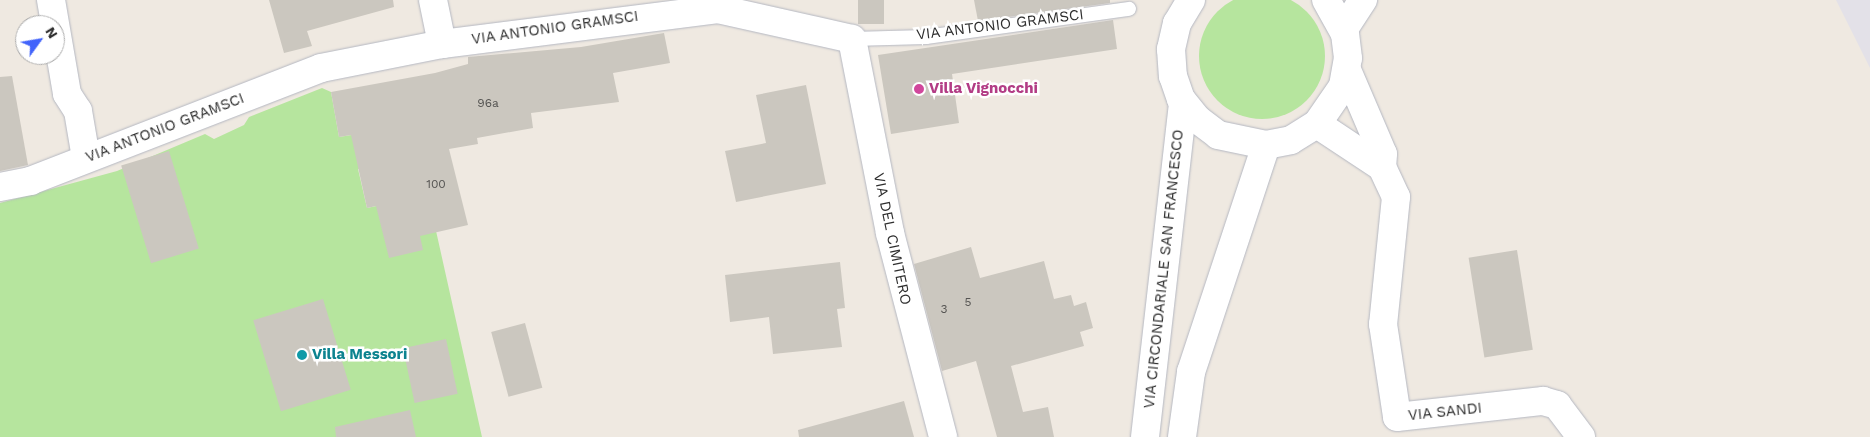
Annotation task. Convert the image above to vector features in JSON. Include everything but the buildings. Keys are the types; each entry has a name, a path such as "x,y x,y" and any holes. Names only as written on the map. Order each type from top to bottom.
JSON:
{"street":[{"path":"51,0 67,94 78,111 86,158"},
{"path":"433,0 442,44"},
{"path":"1190,0 1177,23 1171,49 1173,76 1183,102 1218,135 1266,145 1291,140 1317,124 1332,108 1347,70 1344,29 1326,0"},
{"path":"1344,29 1363,0"},
{"name":"VIA ANTONIO GRAMSCI","path":"0,187 30,181 321,68 442,44 723,5 852,38"},
{"name":"VIA DEL CIMITERO","path":"852,38 890,233 943,437"},
{"name":"VIA SANDI","path":"1347,70 1383,154 1382,167 1393,189 1397,214 1383,324 1397,417 1543,401 1557,405 1582,437"},
{"name":"VIA CIRCONDARIALE SAN FRANCESCO","path":"1145,437 1183,102"},
{"path":"1317,124 1382,167"},
{"path":"1182,437 1191,372 1266,145"}],"lane":[{"name":"VIA ANTONIO GRAMSCI","path":"852,38 926,37 1129,9"}],"shaded area":[{"path":"1836,0 1870,0 1870,68"}],"green space":[{"path":"1262,-7 1286,-2 1306,12 1320,32 1325,56 1320,80 1306,100 1286,114 1262,119 1238,114 1218,100 1204,80 1199,56 1204,32 1218,12 1238,-2"},
{"path":"322,88 331,92 339,137 370,132 377,164 358,169 367,208 428,195 482,437 0,437 0,203 117,171 205,134 214,139 244,125 249,117"}],"place":[{"name":"Villa Vignocchi","path":"919,89"},
{"name":"Villa Messori","path":"302,355"}]}
